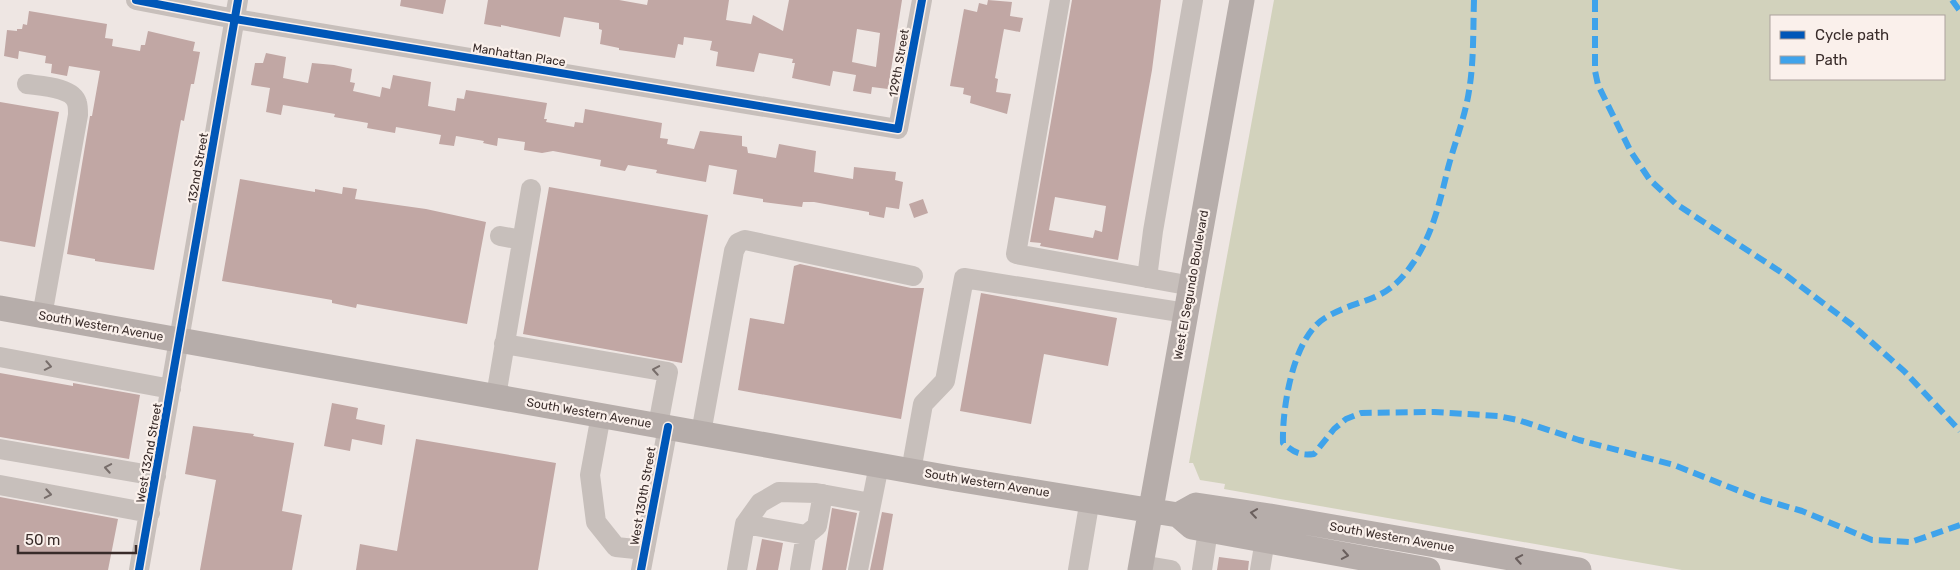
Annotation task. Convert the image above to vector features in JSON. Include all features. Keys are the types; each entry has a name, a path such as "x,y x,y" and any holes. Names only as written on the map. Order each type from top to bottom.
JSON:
{"main road":[{"name":"West El Segundo Boulevard","path":"1140,567 1242,0"},
{"name":"South Western Avenue","path":"0,308 911,471 1178,515 1192,527 1266,540 1392,567 1428,570"},
{"name":"South Western Avenue","path":"1178,515 1196,506 1398,537 1579,570"}],"street":[{"name":"Manhattan Place","path":"136,0 236,9 898,129"},
{"name":"129th Street","path":"898,129 922,0"},
{"path":"1060,0 1016,254 1192,286"},
{"path":"1147,278 1153,231 1194,0"},
{"name":"132nd Street","path":"180,340 236,9"},
{"path":"27,84 58,89 71,94 78,102 78,115 42,316"},
{"path":"496,396 531,189"},
{"path":"500,236 522,240"},
{"path":"702,433 734,251 738,243 745,240 913,276"},
{"path":"911,471 924,404 945,381 964,278 1186,312"},
{"name":"West 132nd Street","path":"139,570 180,340"},
{"name":"West 130th Street","path":"504,344 668,372 663,426 641,570"},
{"path":"0,356 171,389"},
{"path":"601,415 590,475 596,522 616,548 645,550"},
{"path":"0,449 156,476"},
{"path":"858,570 879,465"},
{"path":"0,486 150,512"},
{"path":"737,570 745,524 760,503 779,492 823,494 871,503"},
{"path":"800,570 806,535 817,526 823,494"},
{"path":"1078,570 1090,500"},
{"path":"745,524 806,535"},
{"path":"1202,570 1208,530"},
{"path":"1392,567 1398,537"},
{"path":"1260,570 1266,540"},
{"path":"1140,567 1171,570"}],"green space":[{"path":"1274,0 1960,0 1960,570 1682,570 1224,489 1225,484 1200,480 1193,463 1189,463"}],"building":[{"path":"401,0 446,0 443,14 400,6"},
{"path":"488,0 619,0 647,5 648,0 729,0 726,20 751,24 753,15 783,31 789,0 902,0 888,89 872,87 871,94 853,91 856,75 833,71 830,86 792,78 795,63 792,63 793,59 759,53 754,72 716,66 718,52 710,50 712,41 684,37 683,45 678,44 675,58 619,50 619,48 600,44 602,30 599,29 599,23 564,17 560,37 501,25 501,27 484,24","holes":["857,29 880,33 876,67 852,62"]},
{"path":"988,0 1012,2 1010,16 1023,18 1020,32 1004,29 995,78 998,79 996,92 1011,94 1007,114 970,103 971,96 963,94 964,88 950,86 964,9 977,12 979,3 987,5"},
{"path":"1072,0 1161,0 1152,70 1118,260 1040,246 1041,243 1030,242","holes":["1055,197 1106,206 1102,232 1095,230 1093,238 1049,230"]},
{"path":"29,11 107,24 105,38 113,39 112,46 140,51 141,45 145,45 148,31 195,42 193,51 200,52 194,84 191,84 184,121 181,120 154,270 95,261 95,259 67,254 90,116 92,116 100,71 69,66 67,76 51,73 52,64 45,63 46,56 19,51 18,59 4,56 7,30 17,31 17,29 22,29 23,24 27,25"},
{"path":"266,53 286,57 283,78 308,83 312,63 334,65 352,69 350,82 355,83 353,91 380,97 382,87 390,89 393,75 431,82 428,106 455,111 457,98 464,99 466,90 547,103 544,119 547,119 546,122 574,127 575,122 583,123 585,109 662,123 660,138 668,139 667,144 694,149 700,131 742,136 742,146 747,147 748,153 776,158 779,144 816,151 814,172 853,179 854,167 896,172 895,180 903,182 899,209 886,207 884,218 869,215 869,212 814,202 803,202 802,207 763,202 763,199 733,194 737,170 709,165 706,182 656,173 657,170 628,165 625,171 600,166 601,160 553,151 542,153 524,150 525,142 498,138 497,146 483,143 484,141 456,136 454,146 439,144 441,135 396,127 395,133 367,128 368,123 334,117 335,114 283,105 281,115 266,112 270,88 251,85 255,63 263,63"},
{"path":"0,102 59,112 35,247 0,241"},
{"path":"240,179 315,192 315,189 342,194 343,187 357,189 355,199 426,209 486,222 467,324 357,304 356,308 332,303 332,300 222,281"},
{"path":"549,187 708,215 682,363 523,334"},
{"path":"923,199 928,213 914,218 909,204"},
{"path":"800,264 911,288 924,288 901,419 738,390 750,318 784,324 794,266"},
{"path":"981,293 1117,318 1108,366 1044,354 1031,424 960,411"},
{"path":"0,373 73,386 73,383 140,395 129,459 0,437"},
{"path":"332,403 358,408 356,419 385,425 382,445 352,439 350,451 324,446"},
{"path":"193,426 254,434 253,436 294,443 282,511 302,515 292,570 200,570 216,480 185,474"},
{"path":"416,439 556,463 538,570 356,570 360,544 397,551"},
{"path":"0,497 118,519 108,570 0,570"},
{"path":"832,508 857,513 846,570 822,570"},
{"path":"882,512 893,514 883,570 870,570"},
{"path":"762,539 783,543 778,570 756,570"},
{"path":"1219,557 1249,561 1248,570 1217,570"}],"marked path":[{"path":"1474,0 1472,68 1467,101 1439,205 1426,241 1403,277 1393,286 1383,293 1338,311 1314,327 1297,357 1292,374 1287,393 1283,443 1297,453 1314,454 1334,429 1346,419 1361,413 1434,412 1498,416 1518,420 1579,440 1674,465 1757,498 1802,511 1872,540 1911,542 1960,525"},
{"path":"1595,0 1595,71 1598,85 1631,152 1650,180 1676,204 1787,276 1851,324 1904,371 1960,431"},
{"path":"1952,0 1960,11"}],"cycle path":[{"path":"136,0 235,19 898,129 922,0"},
{"path":"139,570 238,0"},
{"path":"641,570 668,427"}]}
